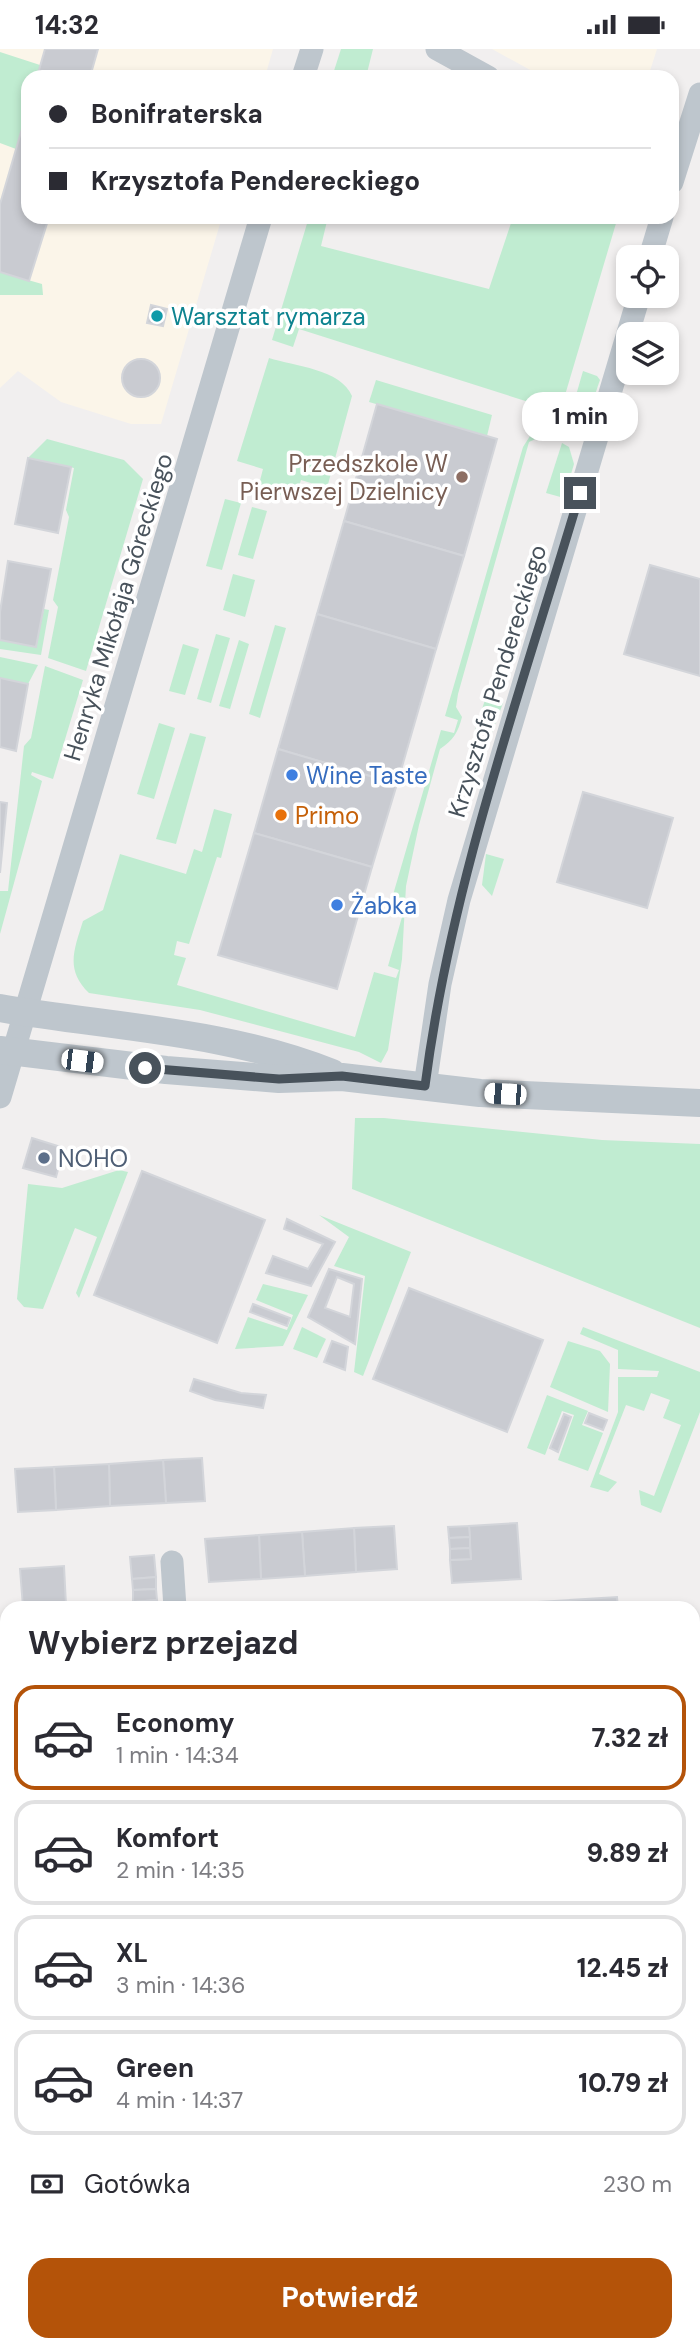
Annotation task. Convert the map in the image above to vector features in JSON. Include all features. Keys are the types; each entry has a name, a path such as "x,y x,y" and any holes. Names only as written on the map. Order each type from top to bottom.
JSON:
{"street":[{"path":"305,70 312,49"},
{"path":"436,49 475,70"},
{"path":"679,163 700,94"},
{"name":"Henryka Mikołaja Góreckiego","path":"0,1097 12,1010 259,224"},
{"path":"654,245 660,224"},
{"name":"Krzysztofa Pendereckiego","path":"425,1086 440,984 459,900 635,308"},
{"path":"12,1010 247,1046 290,1056 342,1076"},
{"path":"6,1051 166,1070 254,1077 342,1076 480,1093 700,1103"},
{"path":"172,1562 175,1601"}],"shaded area":[{"path":"0,49 273,49 267,70 21,70 21,224 220,224 161,424 131,424 61,402 18,371 0,388"},
{"path":"492,49 657,49 650,70 530,70"}],"green space":[{"path":"341,49 373,49 368,70 334,70"},
{"path":"0,52 40,65 39,70 21,70 21,132 16,149 0,143"},
{"path":"307,224 326,224 321,246 489,289 511,224 616,224 560,412 299,329 293,347 272,340"},
{"path":"0,272 42,284 43,295 0,295"},
{"path":"269,358 327,374 346,387 352,396 327,488 301,480 295,499 258,488 263,469 237,461"},
{"path":"583,371 597,376 600,380 587,409 583,413 570,416"},
{"path":"376,380 492,415 487,436 369,402"},
{"path":"530,436 542,436 529,442 458,694 456,707 462,717 454,736 440,749 419,825 406,886 402,959 388,1050 381,1063 359,1052 200,1010 89,993 81,984 74,968 75,950 83,921 103,910 120,854 186,874 194,849 202,852 214,809 232,814 221,858 217,857 189,944 177,941 174,955 186,958 177,985 355,1037 374,972 396,978 399,970 388,966 402,917 388,912 441,730 454,733 458,720 445,716 523,447"},
{"path":"47,439 124,460 143,479 86,671 48,658 58,607 53,600 69,517 66,510 74,468 28,458"},
{"path":"562,443 569,447 574,464 564,498 546,493"},
{"path":"225,499 241,503 222,570 206,566"},
{"path":"252,507 267,511 253,559 238,555"},
{"path":"233,574 255,580 245,617 223,610"},
{"path":"44,609 49,610 41,655 0,649 0,640 36,647"},
{"path":"275,625 286,628 260,718 249,714"},
{"path":"216,634 230,638 211,703 197,699"},
{"path":"239,640 249,644 230,709 219,706"},
{"path":"183,644 199,649 185,695 169,691"},
{"path":"0,657 38,665 28,684 0,678"},
{"path":"45,666 83,680 53,779 32,772 31,775 42,781 0,934 0,891 8,891 24,746 31,738"},
{"path":"489,698 503,703 491,735 475,730 485,700"},
{"path":"159,723 175,728 154,799 137,794"},
{"path":"190,733 206,737 176,844 156,839"},
{"path":"486,854 504,859 492,896 482,885"},
{"path":"355,1118 384,1118 602,1140 700,1144 700,1328 352,1189"},
{"path":"119,1170 128,1172 79,1298 76,1293 97,1237 75,1228 43,1309 24,1307 17,1299 28,1184 62,1188"},
{"path":"319,1215 411,1252 363,1376 354,1372 365,1276 334,1266 349,1237"},
{"path":"263,1284 308,1295 283,1346 235,1349 248,1317 287,1330 293,1315 256,1300"},
{"path":"302,1327 326,1339 317,1358 293,1349"},
{"path":"583,1327 700,1372 700,1412 661,1513 641,1505 639,1490 654,1496 681,1425 663,1418 670,1400 651,1393 644,1411 626,1405 599,1474 617,1482 608,1492 590,1487 618,1412 618,1377 657,1377 659,1371 618,1369 618,1350 580,1334"},
{"path":"568,1341 600,1351 610,1364 608,1412 550,1387"},
{"path":"547,1395 588,1411 582,1425 603,1433 588,1471 558,1460 574,1415 562,1411 545,1455 527,1448"}],"building":[{"path":"45,49 98,49 92,70 39,70"},
{"path":"21,132 21,224 47,224 29,281 0,272 0,204"},
{"name":"Warsztat rymarza","path":"151,305 167,309 163,326 147,323"},
{"path":"141,359 154,365 160,378 154,391 141,397 128,391 122,378 128,365"},
{"path":"377,404 497,439 464,556 344,521"},
{"path":"28,458 71,467 58,533 15,524"},
{"path":"344,521 464,556 436,649 317,614"},
{"path":"8,561 51,569 36,647 0,640 0,612"},
{"path":"650,565 700,579 700,676 624,654"},
{"path":"317,614 436,649 397,784 278,749"},
{"path":"0,678 28,684 16,751 0,747"},
{"path":"278,749 397,784 372,867 254,833"},
{"path":"583,792 673,818 647,908 557,882"},
{"path":"0,802 7,803 0,873"},
{"path":"254,833 372,867 337,989 218,955"},
{"name":"NOHO","path":"32,1138 64,1148 56,1177 23,1168"},
{"path":"142,1171 265,1220 217,1343 94,1295"},
{"path":"287,1219 335,1242 311,1286 266,1273 273,1256 308,1269 323,1244 284,1229"},
{"path":"329,1269 362,1279 355,1344 308,1317","holes":["337,1277 354,1284 350,1317 325,1308"]},
{"path":"409,1288 543,1340 507,1432 373,1379"},
{"path":"253,1304 290,1318 287,1326 250,1312"},
{"path":"332,1341 348,1347 345,1370 324,1362"},
{"path":"194,1379 241,1393 266,1395 263,1408 215,1400 190,1391"},
{"path":"589,1413 607,1420 603,1430 585,1423"},
{"path":"564,1414 571,1417 558,1452 550,1448"},
{"path":"202,1458 205,1501 166,1503 163,1460"},
{"path":"163,1460 166,1503 110,1506 109,1464"},
{"path":"109,1464 110,1506 56,1510 54,1467"},
{"path":"54,1467 56,1510 18,1512 15,1469"},
{"path":"517,1523 521,1579 452,1583 450,1560 471,1559 469,1526"},
{"path":"394,1526 397,1569 356,1572 354,1528"},
{"path":"469,1526 470,1537 449,1538 448,1527"},
{"path":"354,1528 356,1572 305,1576 302,1532"},
{"path":"302,1532 305,1576 261,1579 259,1535"},
{"path":"259,1535 261,1579 209,1582 205,1539"},
{"path":"470,1537 470,1548 450,1549 449,1538"},
{"path":"470,1548 471,1559 450,1560 450,1549"},
{"path":"154,1555 156,1577 132,1579 130,1557"},
{"path":"64,1566 66,1601 23,1601 20,1569"},
{"path":"156,1577 156,1589 133,1590 132,1579"},
{"path":"156,1589 157,1600 133,1601 133,1590"},
{"path":"617,1597 617,1601 570,1601"}],"place":[{"name":"Warsztat rymarza","path":"157,316"},
{"name":"Przedszkole W Pierwszej Dzielnicy","path":"462,477"},
{"name":"Wine Taste","path":"292,775"},
{"name":"Primo","path":"281,815"},
{"name":"Żabka","path":"337,905"},
{"name":"NOHO","path":"44,1158"}],"route":[{"path":"145,1068 279,1079 342,1076 425,1086 440,984 459,900 580,493"}]}
